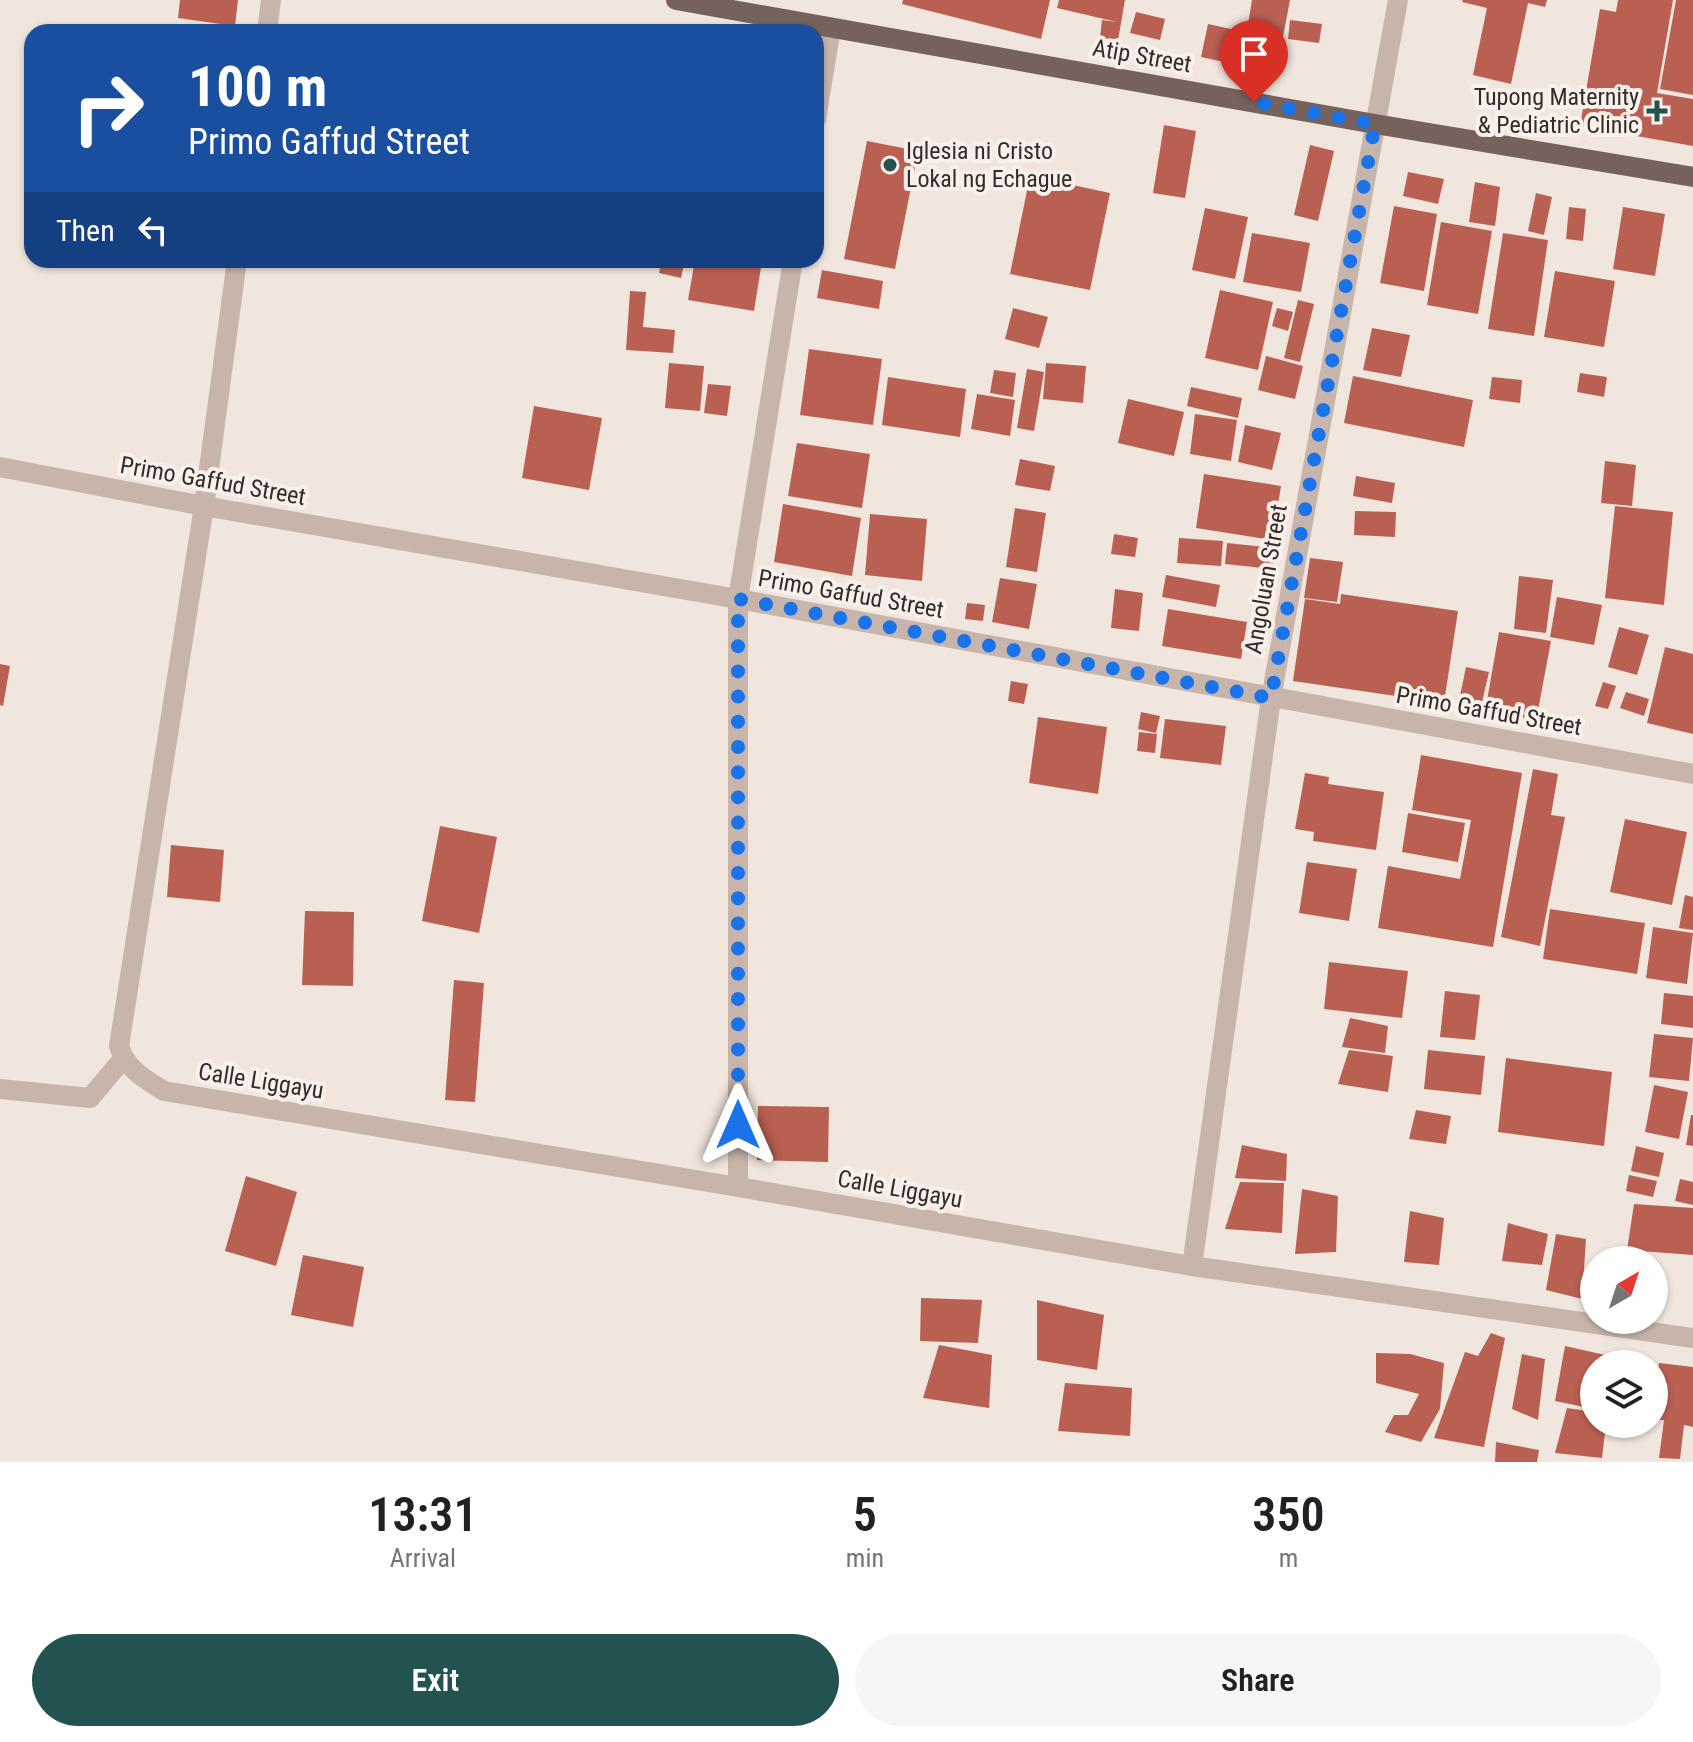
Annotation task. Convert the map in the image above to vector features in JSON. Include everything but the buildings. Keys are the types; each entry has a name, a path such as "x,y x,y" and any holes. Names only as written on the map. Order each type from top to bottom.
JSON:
{"main road":[{"name":"Atip Street","path":"676,0 809,24"},
{"name":"Atip Street","path":"824,27 1693,177"}],"street":[{"path":"268,24 271,0"},
{"name":"Angoluan Street","path":"1192,1266 1271,698 1398,0"},
{"path":"824,70 831,28"},
{"path":"0,1089 90,1098 121,1053 204,506 236,268"},
{"path":"738,1187 738,599 792,268"},
{"name":"Primo Gaffud Street","path":"0,467 1693,774"},
{"name":"Calle Liggayu","path":"121,1053 138,1074 164,1091 1192,1266 1693,1338"}],"place":[{"name":"Tupong Maternity & Pediatric Clinic","path":"1657,111"},
{"name":"Iglesia ni Cristo Lokal ng Echague","path":"890,165"}],"route":[{"path":"738,1125 738,599 1271,698 1375,124 1254,102"}]}
